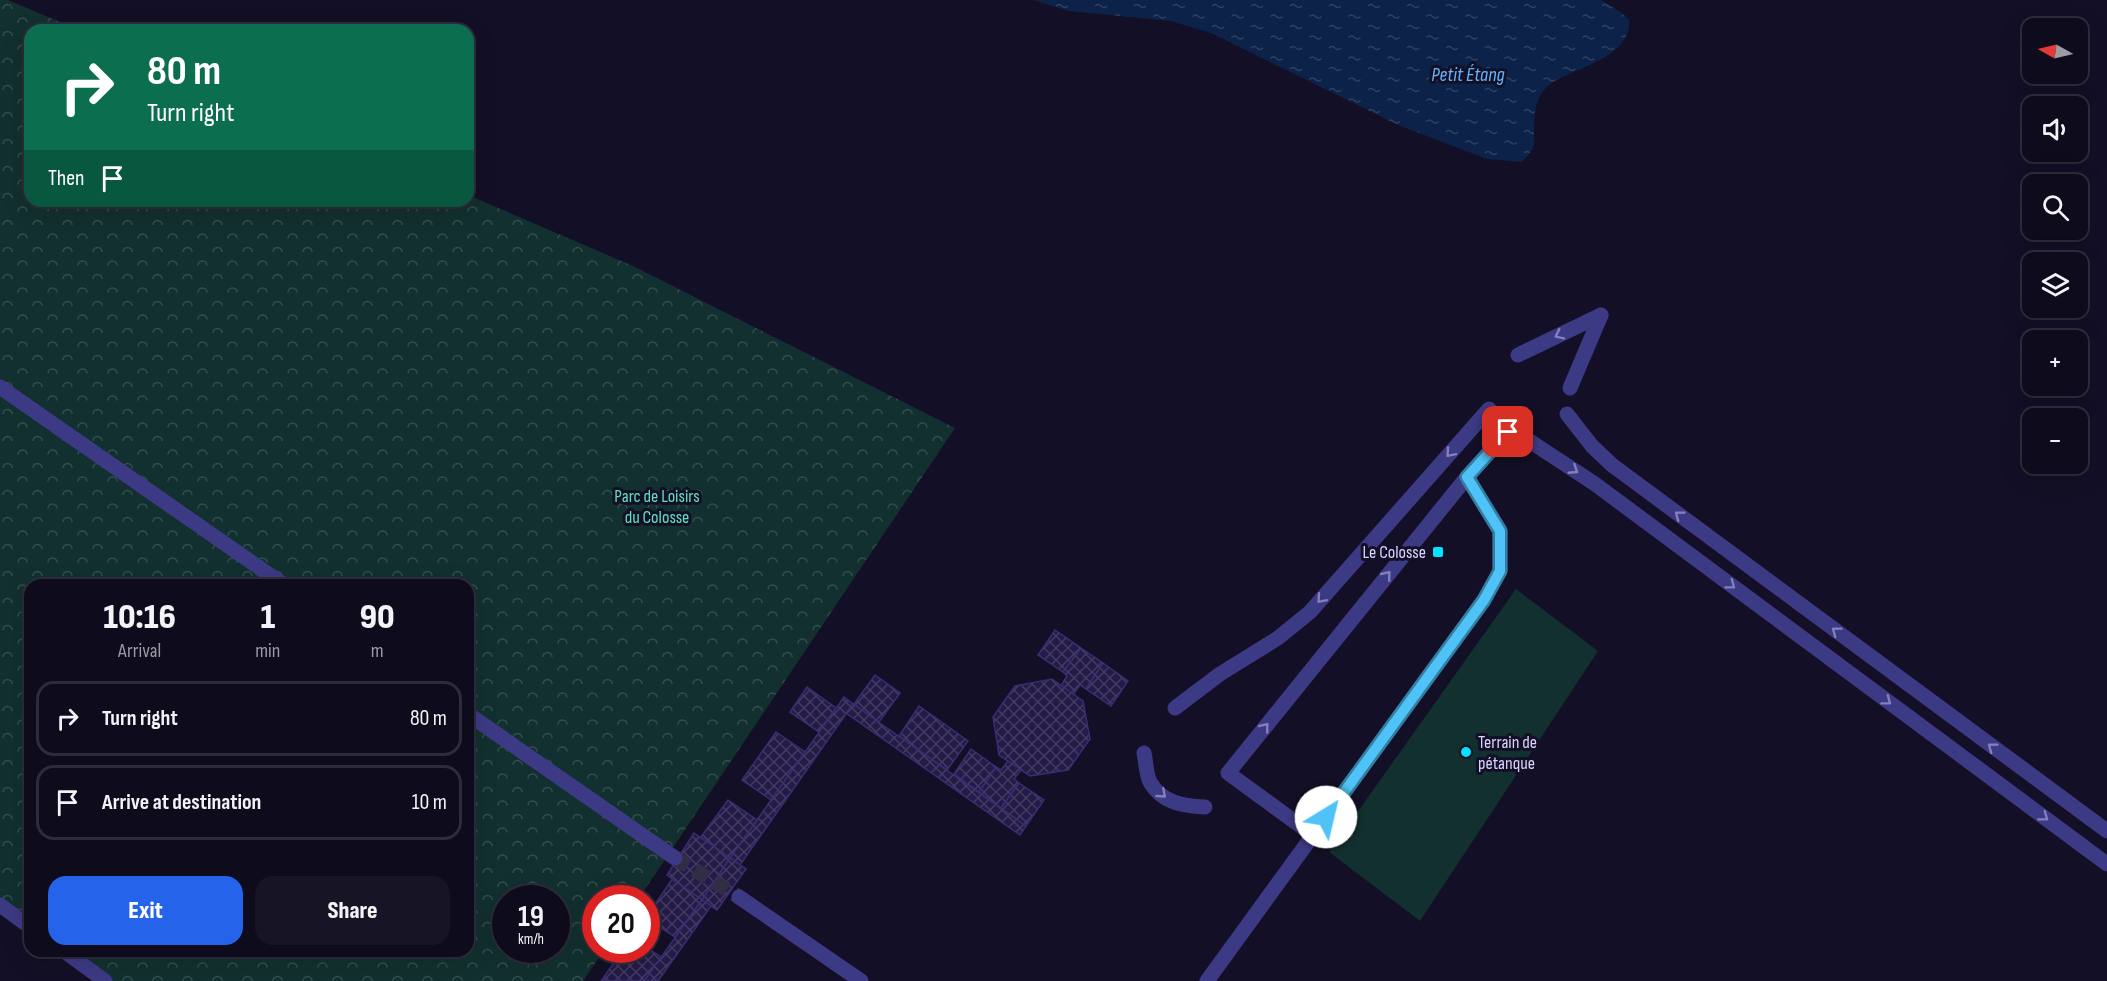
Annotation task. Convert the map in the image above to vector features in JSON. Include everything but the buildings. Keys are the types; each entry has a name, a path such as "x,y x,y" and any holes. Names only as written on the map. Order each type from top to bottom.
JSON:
{"street":[{"path":"1518,356 1601,315 1570,388"},
{"path":"0,387 275,579"},
{"path":"1175,708 1220,674 1278,638 1310,612 1489,409"},
{"path":"1567,414 1592,446 1612,465 2107,831"},
{"path":"1313,836 1228,773 1467,477 1508,432"},
{"path":"1524,438 1595,484 2107,864"},
{"path":"1207,981 1484,600 1500,571 1500,531 1467,477"},
{"path":"474,718 675,858"},
{"path":"1144,753 1149,781 1162,797 1176,804 1205,807"},
{"path":"739,897 861,981"},
{"path":"0,905 24,923"},
{"path":"72,957 105,981"}],"green space":[{"name":"Parc de Loisirs du Colosse","path":"0,0 8,0 65,24 24,24 24,207 474,207 474,198 633,266 955,428 648,885 582,885 582,963 595,963 583,981 105,981 69,957 474,957 474,579 24,579 24,927 0,911"},
{"name":"Terrain de pétanque","path":"1516,589 1598,651 1420,921 1329,852"}],"water":[{"name":"Petit Étang","path":"1033,0 1601,0 1629,20 1627,33 1621,44 1611,53 1559,79 1543,91 1536,108 1534,146 1522,162 1487,159 1398,125 1211,33 1171,21 1069,11"}],"tunnel":[{"path":"675,858 739,897"}],"place":[{"name":"Le Colosse","path":"1438,552"},
{"name":"Terrain de pétanque","path":"1466,752"}],"route":[{"path":"1326,817 1484,600 1500,571 1500,531 1467,477 1508,432"}]}
